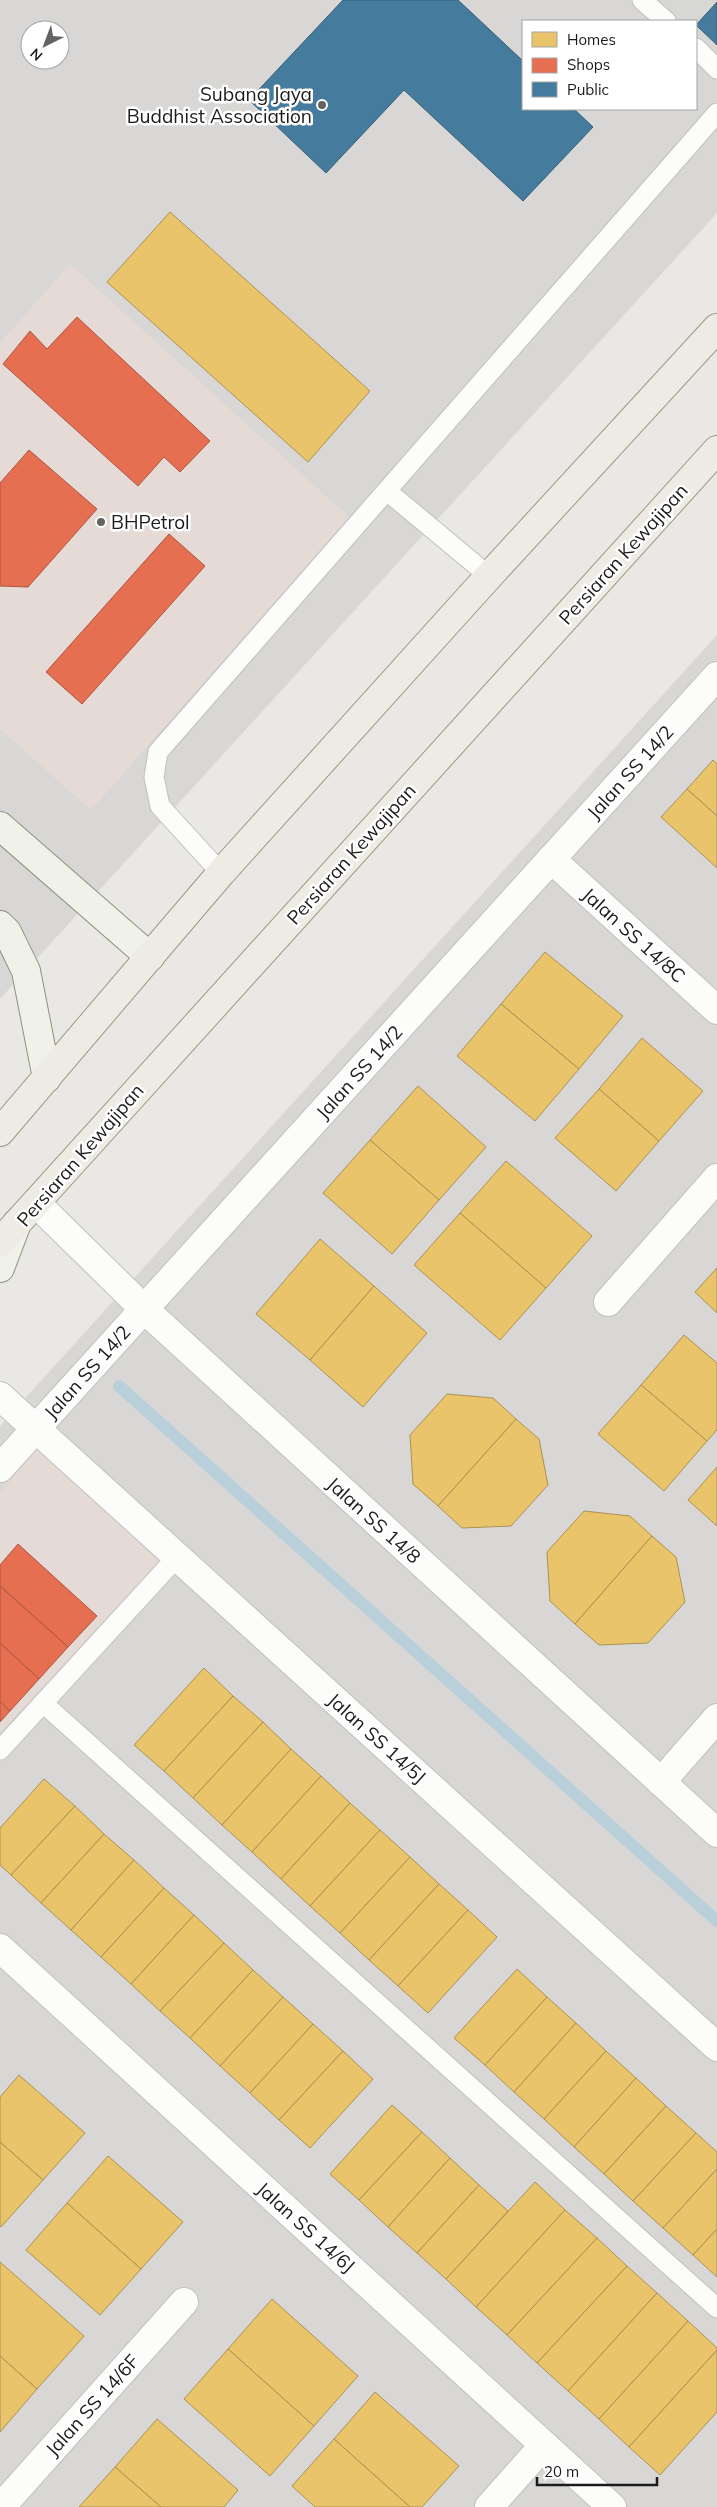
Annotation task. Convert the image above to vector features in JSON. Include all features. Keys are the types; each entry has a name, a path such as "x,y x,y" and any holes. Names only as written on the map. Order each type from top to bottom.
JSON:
{"main road":[{"path":"0,1132 221,873 489,576 717,328"},
{"name":"Persiaran Kewajipan","path":"0,1268 9,1232 717,450"},
{"path":"0,826 150,957"},
{"path":"0,925 7,932 26,971 47,1078"}],"street":[{"name":"Jalan SS 14/2","path":"0,1468 717,676"},
{"name":"Jalan SS 14/8C","path":"551,859 717,1010"},
{"path":"608,1302 717,1178"},
{"name":"Jalan SS 14/8","path":"36,1203 144,1309 717,1833"},
{"name":"Jalan SS 14/5J","path":"0,1396 717,2047"},
{"path":"661,1782 717,1718"},
{"name":"Jalan SS 14/6J","path":"4,1959 612,2507"},
{"name":"Jalan SS 14/6F","path":"1,2507 184,2302"},
{"path":"490,2507 544,2445"}],"lane":[{"path":"642,0 665,20"},
{"path":"697,49 717,69"},
{"path":"221,873 160,806 154,777 158,752 717,113"},
{"path":"387,490 489,576"},
{"path":"0,1750 178,1557"},
{"path":"43,1703 717,2308"}],"shaded area":[{"path":"0,0 717,0 717,213 0,999"},
{"path":"644,0 717,0 717,60 697,44 697,20 669,20"},
{"path":"70,264 349,517 91,810 0,729 0,343"},
{"path":"717,635 717,2507 0,2507 0,1426"},
{"path":"40,1447 161,1559 0,1733 0,1492"}],"building: Homes":[{"path":"170,212 370,391 308,462 107,282"},
{"path":"713,760 717,764 717,816 687,789"},
{"path":"687,789 717,816 717,868 661,817"},
{"path":"545,952 623,1016 579,1069 501,1004"},
{"path":"501,1004 579,1069 535,1121 457,1056"},
{"path":"642,1038 703,1091 659,1141 599,1089"},
{"path":"418,1086 486,1147 439,1200 370,1140"},
{"path":"599,1089 659,1141 616,1191 555,1138"},
{"path":"370,1140 439,1200 392,1254 323,1193"},
{"path":"506,1161 592,1236 546,1288 460,1213"},
{"path":"460,1213 546,1288 500,1340 414,1265"},
{"path":"320,1239 374,1286 310,1360 256,1314"},
{"path":"717,1268 717,1313 695,1292"},
{"path":"374,1286 427,1333 363,1407 310,1360"},
{"path":"684,1335 717,1363 717,1430 707,1441 641,1385"},
{"path":"641,1385 707,1441 664,1491 598,1434"},
{"path":"447,1394 493,1398 516,1419 438,1506 413,1484 410,1435"},
{"path":"516,1419 539,1439 548,1485 511,1526 462,1528 438,1506"},
{"path":"717,1467 717,1526 688,1500"},
{"path":"584,1511 630,1516 652,1536 575,1624 550,1601 547,1552"},
{"path":"652,1536 676,1557 685,1602 648,1643 599,1645 575,1624"},
{"path":"204,1668 233,1696 164,1771 134,1745"},
{"path":"233,1696 263,1722 193,1798 164,1771"},
{"path":"263,1722 291,1749 222,1825 193,1798"},
{"path":"291,1749 321,1776 252,1852 222,1825"},
{"path":"321,1776 350,1803 281,1879 252,1852"},
{"path":"44,1779 75,1806 11,1875 0,1865 0,1828"},
{"path":"350,1803 380,1830 310,1906 281,1879"},
{"path":"75,1806 104,1834 41,1903 11,1875"},
{"path":"380,1830 410,1857 340,1933 310,1906"},
{"path":"104,1834 134,1860 71,1930 41,1903"},
{"path":"410,1857 439,1884 369,1960 340,1933"},
{"path":"134,1860 164,1888 101,1957 71,1930"},
{"path":"439,1884 468,1910 398,1986 369,1960"},
{"path":"164,1888 194,1915 131,1984 101,1957"},
{"path":"468,1910 497,1937 428,2013 398,1986"},
{"path":"194,1915 224,1943 160,2011 131,1984"},
{"path":"224,1943 253,1970 190,2038 160,2011"},
{"path":"517,1969 547,1997 485,2065 454,2038"},
{"path":"253,1970 283,1997 220,2066 190,2038"},
{"path":"283,1997 313,2024 250,2093 220,2066"},
{"path":"547,1997 576,2023 514,2092 485,2065"},
{"path":"576,2023 606,2051 544,2119 514,2092"},
{"path":"313,2024 343,2051 279,2120 250,2093"},
{"path":"343,2051 373,2079 310,2148 279,2120"},
{"path":"606,2051 636,2078 574,2147 544,2119"},
{"path":"19,2075 85,2133 43,2180 0,2142 0,2097"},
{"path":"636,2078 666,2106 604,2174 574,2147"},
{"path":"392,2105 422,2132 359,2200 330,2174"},
{"path":"666,2106 696,2133 633,2201 604,2174"},
{"path":"422,2132 450,2158 388,2227 359,2200"},
{"path":"696,2133 717,2152 717,2169 663,2228 633,2201"},
{"path":"0,2142 43,2180 1,2227 0,2226"},
{"path":"108,2156 183,2222 141,2269 67,2203"},
{"path":"450,2158 479,2185 417,2253 388,2227"},
{"path":"717,2169 717,2229 693,2255 663,2228"},
{"path":"535,2182 565,2210 476,2307 446,2279"},
{"path":"479,2185 508,2211 446,2279 417,2253"},
{"path":"67,2203 141,2269 100,2315 26,2250"},
{"path":"565,2210 597,2238 507,2335 476,2307"},
{"path":"717,2229 717,2277 693,2255"},
{"path":"597,2238 627,2266 537,2363 507,2335"},
{"path":"0,2262 84,2336 37,2389 0,2356"},
{"path":"627,2266 657,2293 568,2391 537,2363"},
{"path":"657,2293 688,2321 599,2419 568,2391"},
{"path":"272,2299 358,2376 314,2426 228,2349"},
{"path":"688,2321 717,2350 629,2447 599,2419"},
{"path":"228,2349 314,2426 270,2476 184,2399"},
{"path":"717,2350 717,2412 660,2475 629,2447"},
{"path":"0,2356 37,2389 0,2432"},
{"path":"375,2392 459,2466 422,2507 410,2507 334,2439"},
{"path":"157,2419 238,2490 224,2507 161,2507 115,2467"},
{"path":"334,2439 410,2507 315,2507 292,2486"},
{"path":"115,2467 161,2507 79,2507"}],"building: Shops":[{"path":"77,317 210,441 180,472 164,457 138,486 3,364 30,331 47,349"},
{"path":"29,450 97,509 28,587 0,586 0,483"},
{"path":"169,534 205,566 82,704 46,672"},
{"path":"18,1544 97,1616 68,1647 0,1586 0,1565"},
{"path":"0,1586 68,1647 39,1679 0,1643"},
{"path":"0,1643 39,1679 10,1711 0,1701"},
{"path":"0,1701 10,1711 0,1722"}],"building: Public":[{"name":"Subang Jaya Buddhist Association","path":"343,0 458,0 522,60 522,110 575,110 593,127 523,201 404,90 326,173 249,100"},
{"path":"717,2 717,45 697,24"}],"waterway":[{"path":"119,1386 717,1921"}],"place":[{"name":"Subang Jaya Buddhist Association","path":"322,105"},
{"name":"BHPetrol","path":"101,522"}]}
